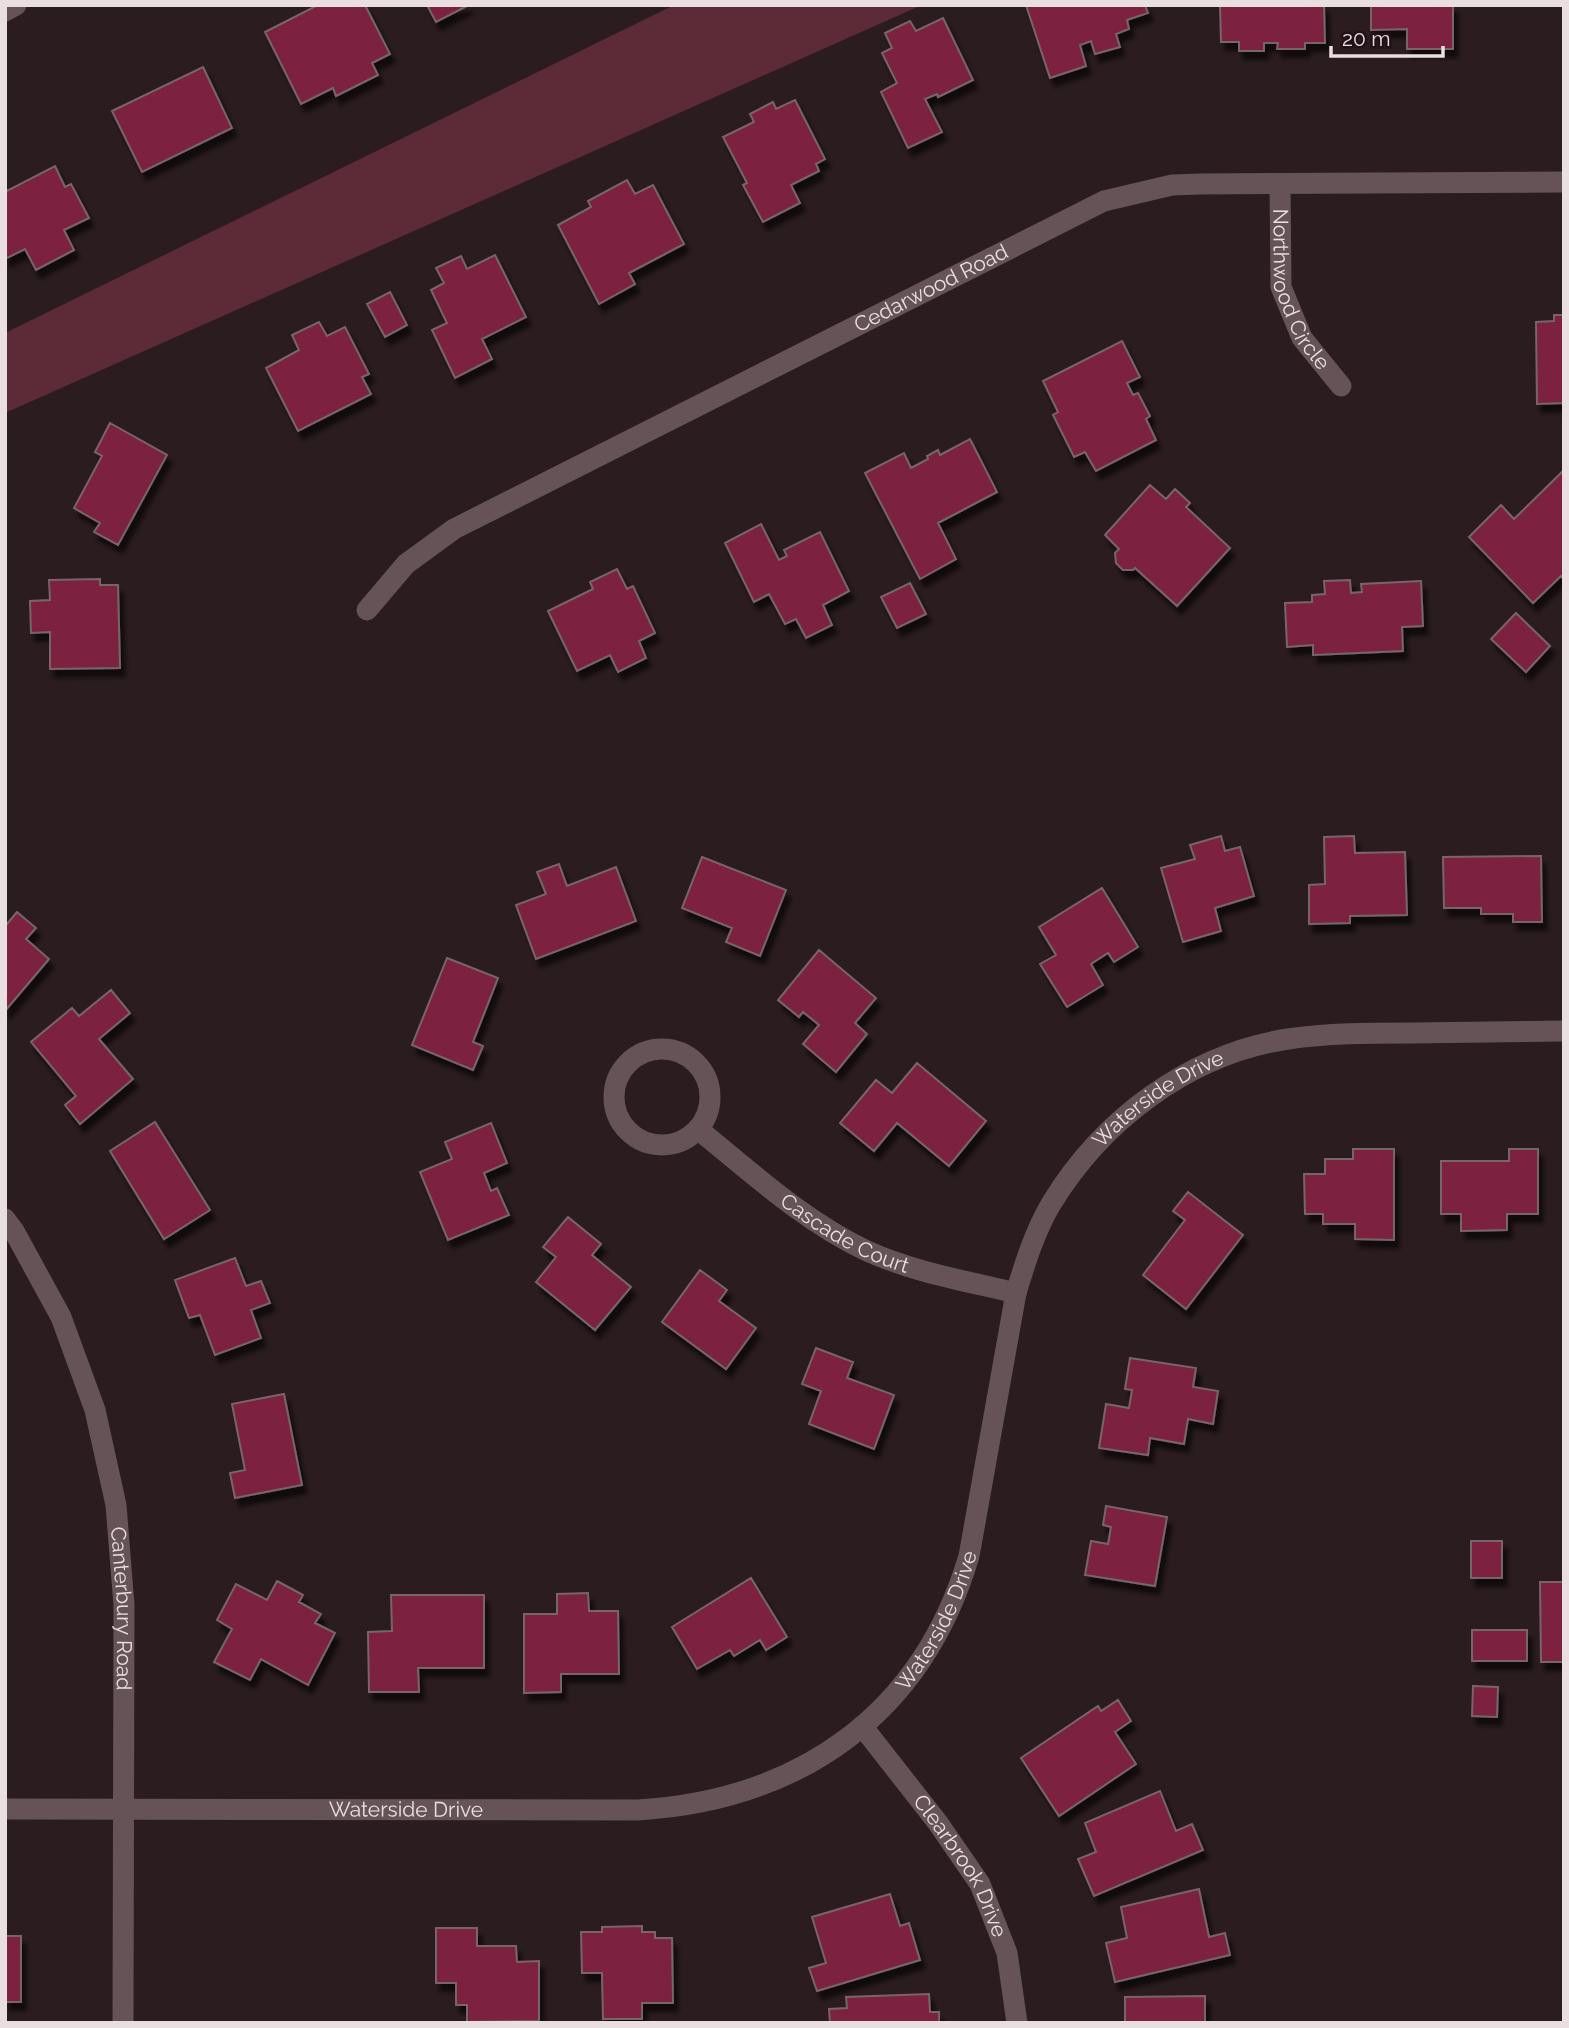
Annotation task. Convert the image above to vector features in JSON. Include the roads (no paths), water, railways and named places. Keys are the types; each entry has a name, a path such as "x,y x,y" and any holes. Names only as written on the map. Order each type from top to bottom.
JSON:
{"street":[{"path":"5,11 16,5"},
{"name":"Cedarwood Road","path":"367,610 406,564 454,529 1104,201 1172,185 1564,181"},
{"name":"Northwood Circle","path":"1280,184 1281,288 1302,338 1341,386"},
{"name":"Waterside Drive","path":"5,1809 638,1810 672,1808 733,1796 786,1776 811,1763 862,1726 901,1687 935,1639 960,1585 975,1528 1016,1293 1026,1259 1051,1205 1085,1156 1127,1114 1175,1080 1228,1055 1286,1039 1345,1034 1564,1031"},
{"path":"659,1048 678,1051 694,1060 706,1075 711,1094 708,1113 699,1130 683,1141 665,1146 646,1144 630,1134 618,1119 613,1100 616,1081 626,1065 641,1053 659,1048"},
{"name":"Cascade Court","path":"699,1130 816,1223 868,1251 924,1270 1016,1293"},
{"name":"Canterbury Road","path":"5,1219 61,1317 95,1410 116,1505 124,1605 123,2023"},
{"name":"Clearbrook Drive","path":"862,1726 938,1823 980,1884 1007,1953 1017,2023"}]}
